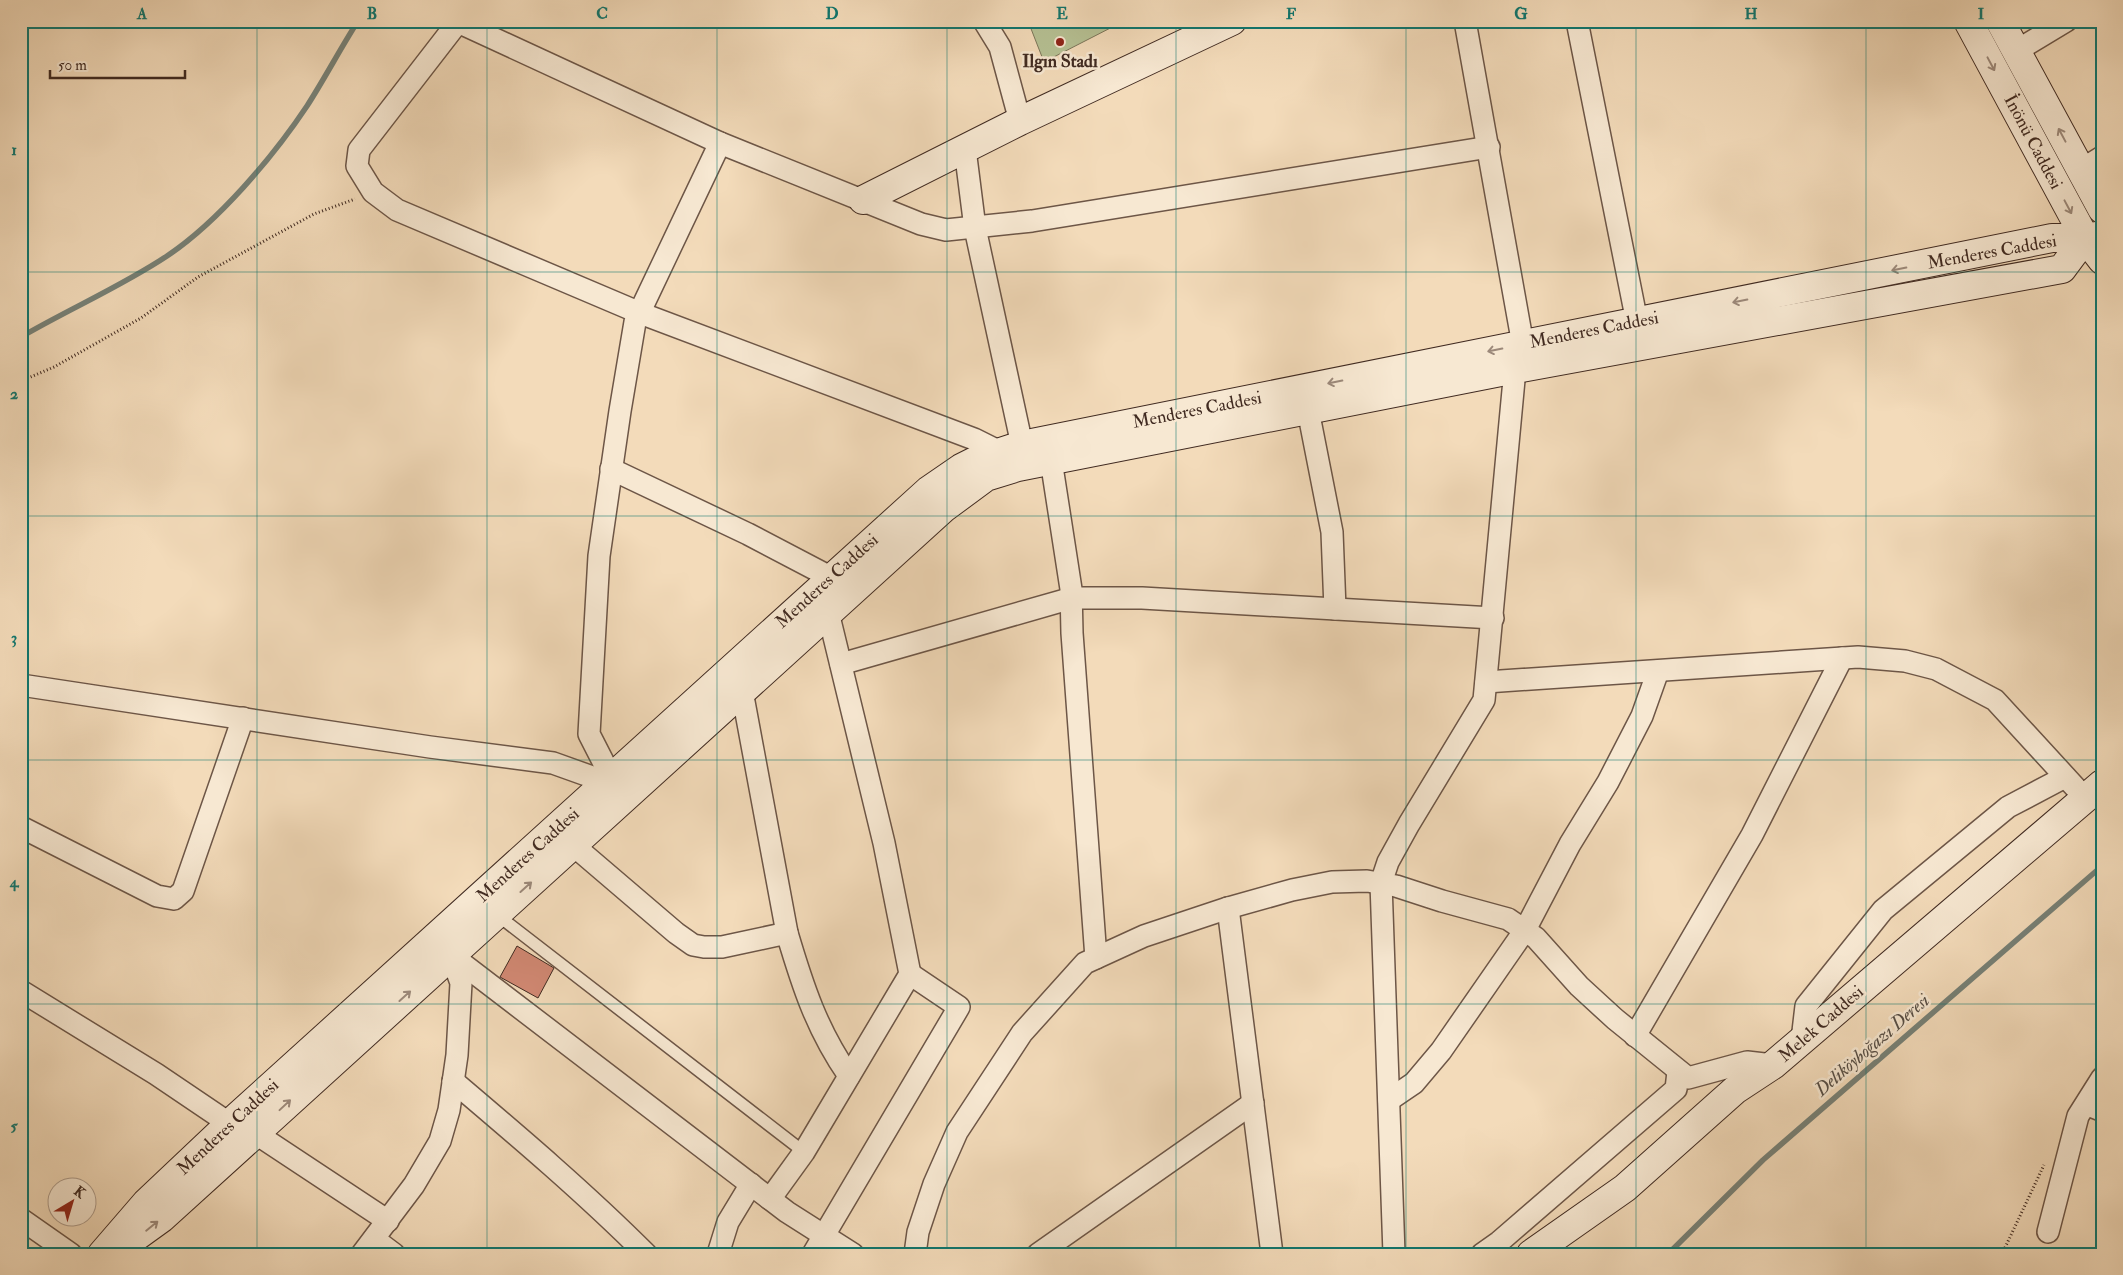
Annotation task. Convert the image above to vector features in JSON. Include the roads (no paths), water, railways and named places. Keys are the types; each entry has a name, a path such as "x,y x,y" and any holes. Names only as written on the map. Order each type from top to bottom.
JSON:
{"main road":[{"path":"863,200 1020,121 1232,21"},
{"name":"İnönü Caddesi","path":"1968,21 2093,236 2102,260"},
{"name":"İnönü Caddesi","path":"2000,21 2016,51 2091,164 2102,209"},
{"name":"Menderes Caddesi","path":"102,1254 146,1203 242,1128 451,955 944,508 969,488 1003,470 1308,410 1519,357 1636,322 2052,238 2093,236"},
{"name":"Menderes Caddesi","path":"112,1254 162,1218 242,1128 610,781 830,578 929,490 961,468 1011,448 1519,357 2062,269 2093,236"},
{"name":"Melek Caddesi","path":"1531,1254 1625,1188 1735,1090 1773,1065 2093,791"}],"street":[{"path":"984,21 1000,47 1020,121"},
{"path":"1394,1254 1381,883 1388,862 1409,824 1484,700 1519,357 1489,147 1465,21"},
{"path":"1577,21 1636,322"},
{"path":"2016,51 2066,21"},
{"path":"965,149 975,228 1011,448 974,439 640,313 397,210 373,192 357,166 359,150 458,22 720,143 921,224 946,230 975,228 1032,222 1489,147"},
{"path":"610,781 588,734 599,556 635,322 720,143"},
{"path":"1308,410 1332,532 1334,609"},
{"path":"1051,460 1072,598 1096,958"},
{"path":"611,469 748,534 830,578"},
{"path":"841,664 1072,598 1142,598 1493,618"},
{"path":"770,1199 804,1152 910,974 884,843 828,612"},
{"path":"1486,682 1842,658 1905,660 1936,669 1995,700 2065,777 2093,791"},
{"path":"1635,1036 1752,834 1842,658"},
{"path":"1389,1100 1414,1082 1441,1051 1525,930 1570,844 1608,782 1642,716 1658,671"},
{"path":"21,685 553,763 610,781"},
{"path":"742,691 788,933 804,991 829,1048 849,1076"},
{"path":"21,827 157,896 174,899 183,891 243,718"},
{"path":"1802,1040 1806,1006 1883,910 2008,807 2065,777"},
{"path":"573,845 676,933 693,945 722,947 788,933"},
{"path":"915,1254 918,1232 934,1184 957,1132 1022,1033 1085,963 1144,936 1228,908 1292,890 1332,882 1367,881 1381,883 1508,919 1536,938 1578,986 1678,1072 1688,1078 1747,1062 1773,1065"},
{"path":"1228,908 1253,1103 1268,1251"},
{"path":"394,1254 368,1246 414,1185 440,1141 449,1110 462,984 451,955"},
{"path":"451,955 770,1199 853,1254"},
{"path":"813,1254 959,1007 910,974"},
{"path":"21,991 388,1221"},
{"path":"1482,1254 1499,1242 1676,1089 1678,1072"},
{"path":"2048,1232 2078,1116 2092,1112 2102,1078"},
{"path":"453,1081 542,1158 646,1254"},
{"path":"1038,1254 1253,1103"},
{"path":"718,1254 728,1222 751,1184"},
{"path":"21,1220 71,1254"}],"lane":[{"path":"496,914 804,1152"}],"waterway":[{"path":"21,337 150,267 186,242 206,225 261,167 293,126 314,95 358,21"},
{"name":"Deliköyboğazı Deresi","path":"1668,1254 1763,1160 2102,866"}],"place":[{"name":"Ilgın Stadı","path":"1060,42"}]}
